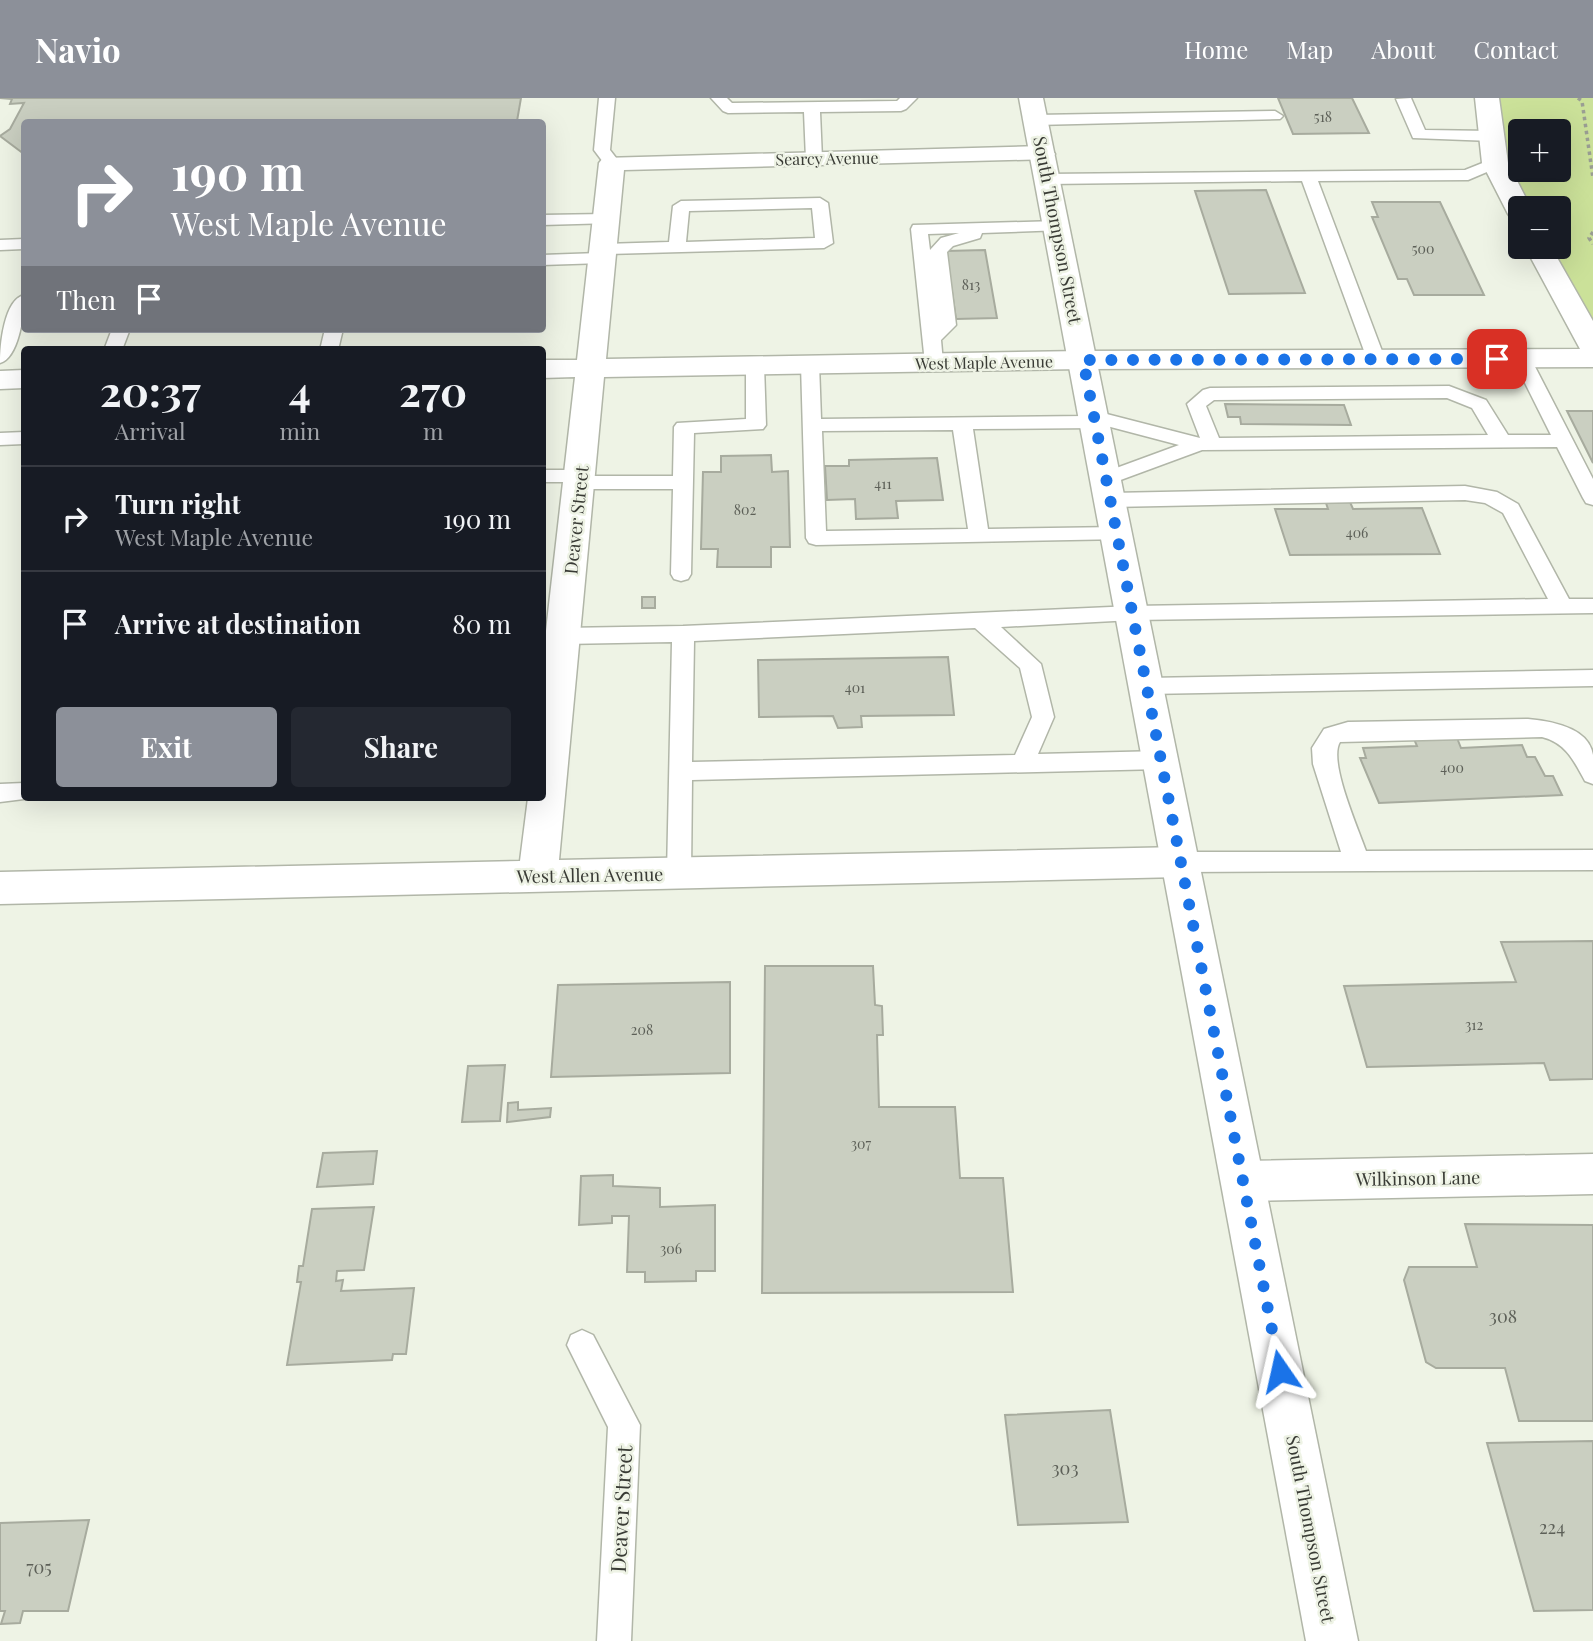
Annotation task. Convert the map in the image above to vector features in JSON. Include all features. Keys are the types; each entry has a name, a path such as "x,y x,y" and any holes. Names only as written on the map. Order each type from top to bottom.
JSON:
{"street":[{"path":"1487,98 1495,163 1512,196"},
{"name":"Searcy Avenue","path":"612,163 814,159 1039,138"},
{"name":"South Thompson Street","path":"1039,138 1332,1641"},
{"name":"Deaver Street","path":"546,799 612,163"},
{"path":"1545,259 1593,347"},
{"name":"West Maple Avenue","path":"546,369 810,364 933,351 1083,360 1593,358"},
{"path":"0,380 21,379"},
{"name":"Deaver Street","path":"538,876 546,801"},
{"name":"West Allen Avenue","path":"0,888 1181,862"},
{"name":"Wilkinson Lane","path":"1243,1181 1593,1174"}],"lane":[{"path":"607,98 602,150 612,163"},
{"path":"719,98 728,108 901,106 909,98"},
{"path":"1404,99 1419,135 1492,136"},
{"path":"812,108 814,159"},
{"path":"1039,138 1275,116"},
{"path":"1039,138 1308,176 1468,175 1495,163"},
{"path":"1308,176 1376,359"},
{"path":"546,221 604,242 677,247 824,243 820,203 681,206 677,247"},
{"path":"933,351 919,229 1057,226"},
{"path":"933,351 947,325 938,251 947,242 999,227"},
{"path":"546,259 604,242"},
{"path":"0,245 21,244"},
{"path":"0,357 21,307"},
{"path":"1522,359 1593,498"},
{"path":"810,364 816,538 979,536 1112,505 1465,493 1490,498 1511,509 1562,606"},
{"path":"681,574 684,427 755,425 755,365"},
{"path":"1206,444 1196,404 1210,394 1448,392 1479,404 1502,442"},
{"path":"812,425 1095,419 1206,444 1564,441"},
{"path":"962,423 979,536"},
{"path":"0,439 21,438"},
{"path":"1112,505 1206,444"},
{"path":"546,476 683,482"},
{"path":"563,636 683,634 1133,613 1593,606"},
{"path":"980,620 1030,664 1040,696 1042,717 1023,763"},
{"path":"679,874 683,634"},
{"path":"1147,686 1593,678"},
{"path":"1357,862 1325,764 1324,748 1332,735 1348,731 1528,727 1552,729 1581,748 1593,775"},
{"path":"681,771 1162,760"},
{"path":"0,793 21,792"},
{"path":"1181,862 1593,860"},
{"name":"Deaver Street","path":"582,1345 624,1425 614,1641"}],"path":[{"path":"1578,98 1582,101 1591,149 1593,178"},
{"path":"1593,232 1589,238 1593,244"}],"green space":[{"path":"1487,98 1593,98 1593,347 1545,259 1571,259 1571,196 1517,196 1513,182 1571,182 1571,119 1508,119 1508,166"}],"building":[{"path":"0,98 521,98 517,119 21,119 21,152 0,136 10,129 24,103 10,104 12,99"},
{"path":"1278,98 1352,98 1369,133 1293,134"},
{"path":"1266,190 1305,293 1229,294 1195,191"},
{"path":"1372,202 1440,202 1484,295 1414,295 1407,279 1398,279 1372,217 1378,217"},
{"path":"985,250 997,318 956,319 946,251"},
{"path":"1225,404 1344,405 1351,425 1241,424 1240,417 1228,417"},
{"path":"1567,411 1593,411 1593,463"},
{"path":"771,455 772,472 788,471 790,547 771,547 771,567 717,567 718,549 701,549 703,472 721,472 721,456"},
{"path":"937,458 943,500 896,501 898,518 856,519 855,499 827,500 825,466 849,466 849,460"},
{"path":"1350,502 1353,509 1422,508 1440,554 1290,555 1275,509 1328,509 1326,503"},
{"path":"642,597 655,597 655,608 642,608"},
{"path":"948,657 954,715 861,716 862,727 838,728 833,716 759,717 758,660"},
{"path":"1457,738 1461,748 1522,745 1527,757 1535,757 1545,776 1553,776 1562,795 1379,803 1360,758 1366,758 1363,748 1417,746 1414,739"},
{"path":"1593,941 1593,1079 1550,1080 1544,1063 1367,1067 1344,986 1516,982 1501,942"},
{"path":"765,966 873,966 875,1005 882,1006 883,1035 877,1035 879,1107 955,1107 960,1178 1003,1178 1013,1292 762,1293"},
{"path":"730,982 730,1073 551,1077 558,985"},
{"path":"505,1065 500,1121 462,1122 468,1066"},
{"path":"518,1102 518,1110 551,1108 550,1117 507,1122 508,1103"},
{"path":"377,1151 373,1184 317,1187 323,1153"},
{"path":"613,1175 613,1186 660,1188 660,1207 715,1205 715,1271 696,1271 696,1281 645,1282 645,1272 627,1272 629,1216 612,1216 612,1223 579,1225 581,1176"},
{"path":"374,1207 364,1270 337,1271 336,1281 343,1280 341,1291 414,1288 406,1354 393,1354 392,1360 287,1365 301,1282 297,1282 299,1266 303,1266 312,1209"},
{"path":"1465,1224 1593,1225 1593,1421 1519,1421 1505,1368 1436,1368 1426,1362 1404,1280 1409,1267 1477,1267"},
{"path":"1110,1410 1128,1522 1018,1525 1005,1415"},
{"path":"1593,1441 1593,1610 1534,1611 1487,1443"},
{"path":"89,1520 68,1611 23,1611 20,1623 1,1624 5,1611 0,1611 0,1523"}],"route":[{"path":"1280,1371 1083,360 1497,359"}]}
